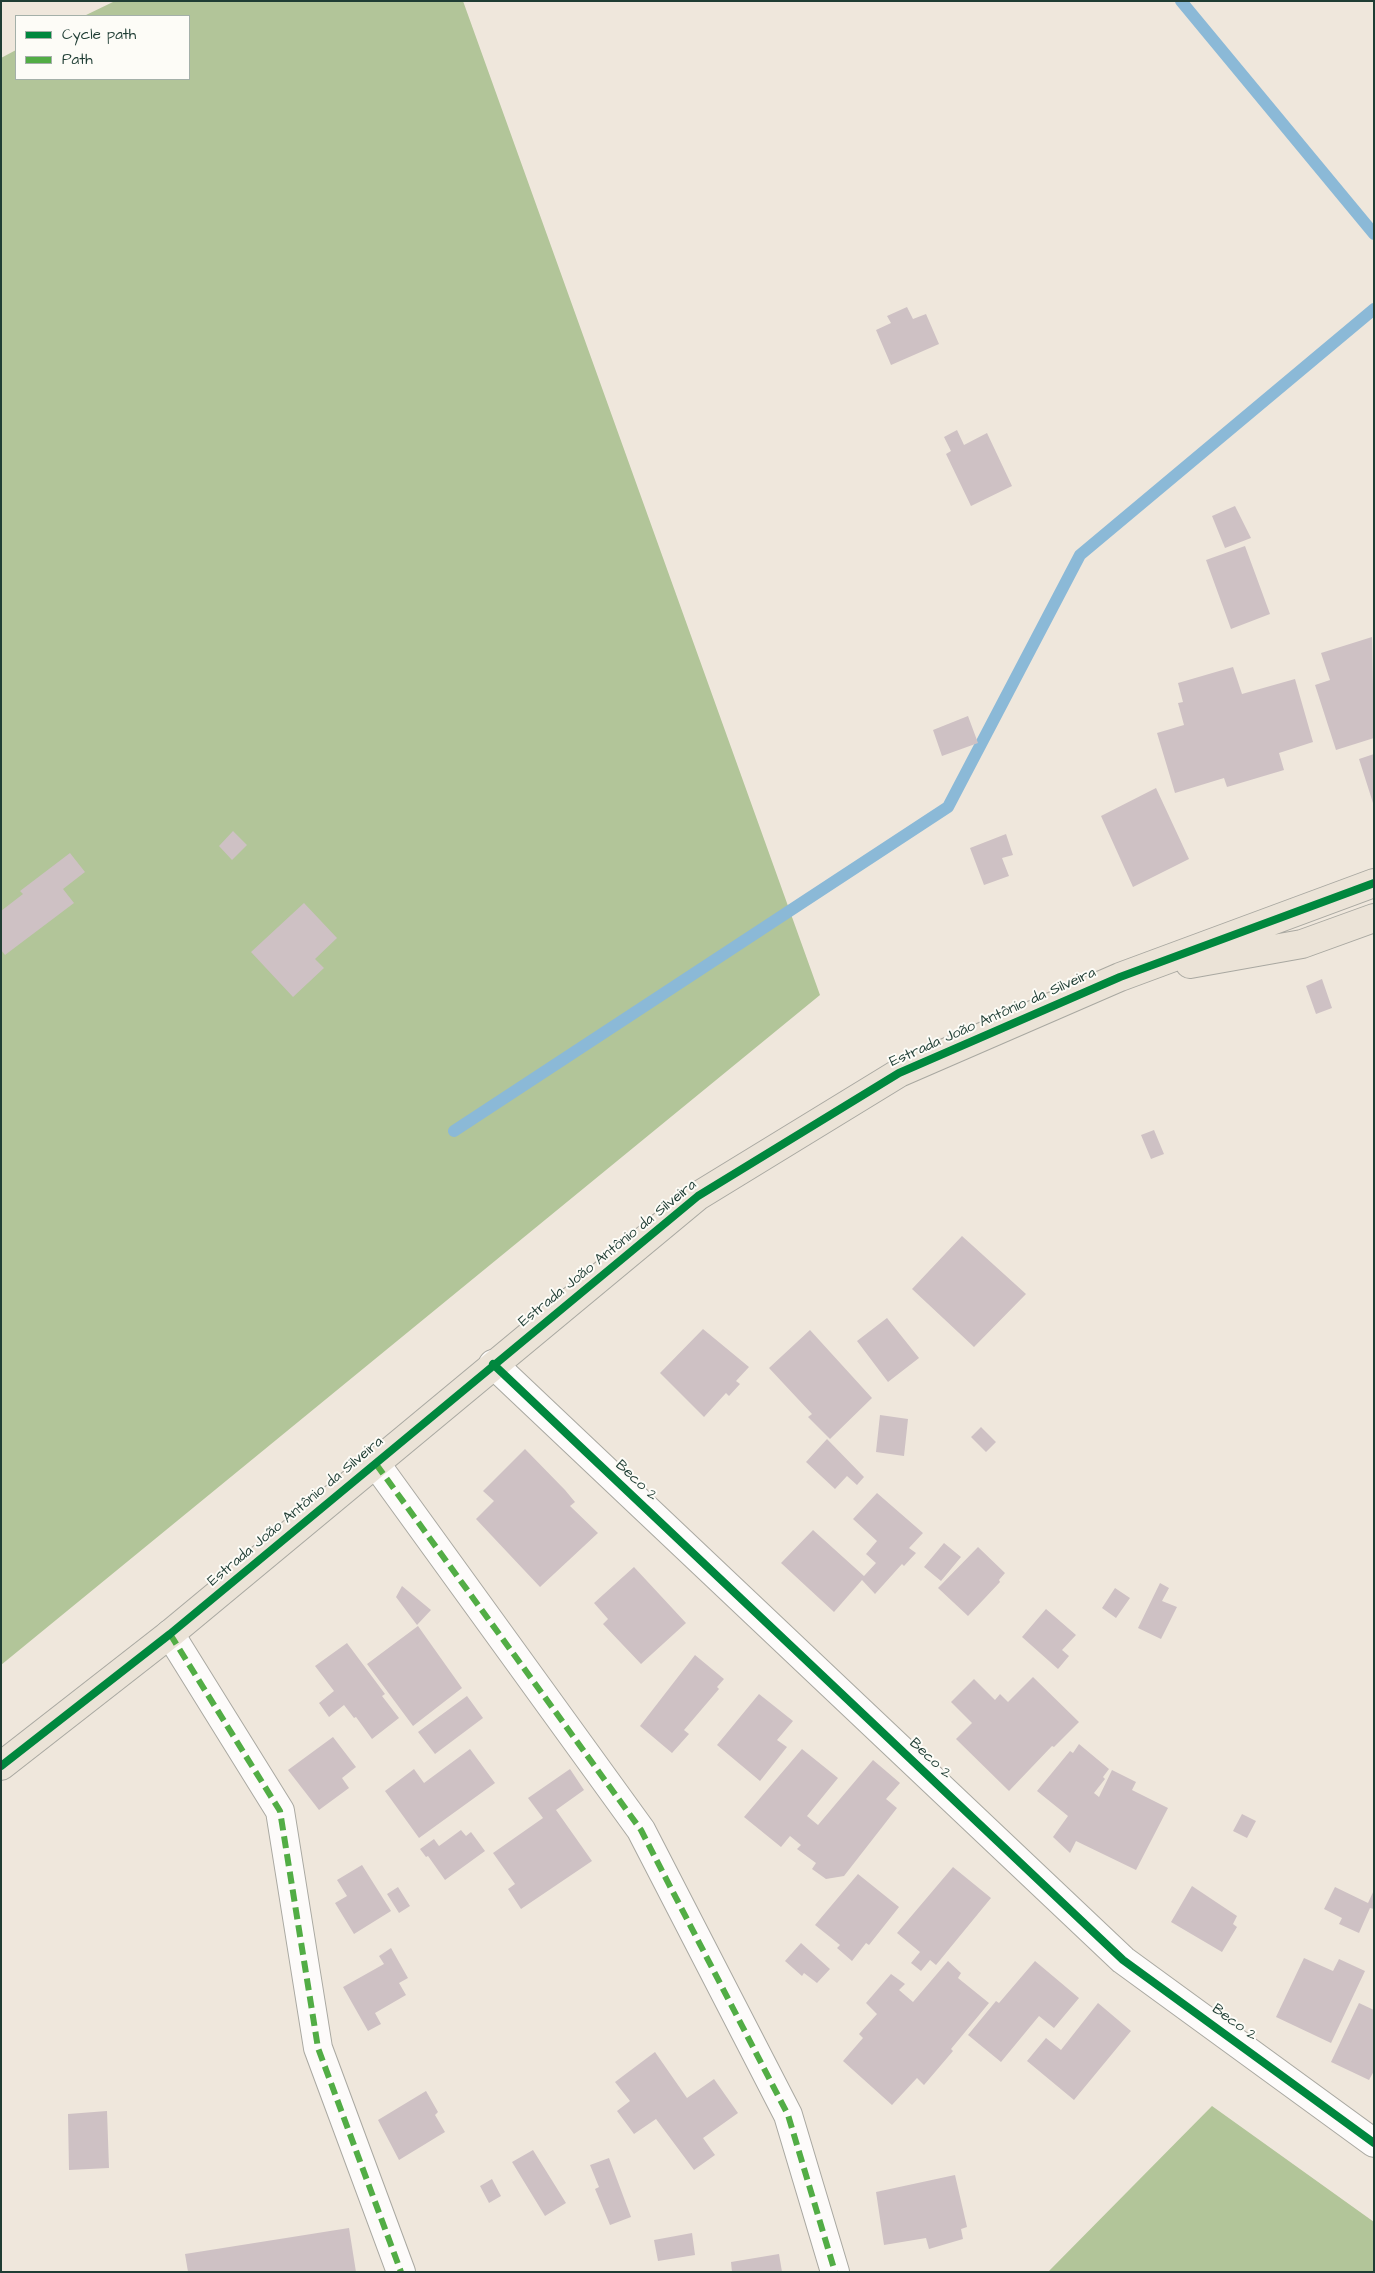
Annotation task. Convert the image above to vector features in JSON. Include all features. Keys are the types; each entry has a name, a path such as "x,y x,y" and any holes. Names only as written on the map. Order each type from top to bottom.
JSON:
{"main road":[{"name":"Estrada João Antônio da Silveira","path":"1,1766 170,1634 376,1464 493,1364 698,1196 900,1073 1120,977 1374,883"},
{"name":"Estrada João Antônio da Silveira","path":"1120,977 1302,944 1374,918"}],"street":[{"name":"Beco 2","path":"493,1364 1123,1960 1374,2143"},
{"path":"376,1464 641,1830 788,2115 836,2272"},
{"path":"170,1634 280,1811 318,2048 401,2272"}],"green space":[{"path":"115,1 463,1 820,995 1,1665 1,58 15,51 15,80 190,80 190,15 86,15"},
{"path":"1212,2106 1374,2222 1374,2272 1048,2272"}],"building":[{"path":"907,307 913,319 926,314 939,344 891,365 876,330 891,323 887,316"},
{"path":"957,430 964,445 987,433 1012,486 971,506 946,454 951,451 944,437"},
{"path":"1235,506 1251,538 1225,548 1212,516"},
{"path":"1245,546 1270,614 1231,629 1206,560"},
{"path":"1372,637 1374,738 1336,750 1315,685 1330,680 1321,653"},
{"path":"1233,667 1242,694 1295,679 1313,742 1279,753 1284,770 1227,787 1224,778 1175,793 1157,733 1184,725 1178,703 1183,702 1178,683"},
{"path":"968,716 978,743 942,756 933,730"},
{"path":"1374,754 1374,803 1373,803 1359,759"},
{"path":"1156,788 1189,859 1133,887 1101,816"},
{"path":"233,831 247,845 232,860 219,846"},
{"path":"1006,834 1013,855 1002,858 1009,876 984,885 970,848"},
{"path":"70,853 85,872 63,889 74,903 5,955 1,950 1,911 23,894 20,891"},
{"path":"304,903 337,938 315,959 324,968 293,997 251,952"},
{"path":"1322,979 1332,1008 1316,1014 1306,986"},
{"path":"1154,1130 1164,1154 1151,1159 1141,1135"},
{"path":"962,1236 1026,1294 974,1347 912,1289"},
{"path":"887,1318 919,1358 888,1382 857,1341"},
{"path":"703,1329 749,1367 736,1381 740,1384 729,1396 726,1393 704,1417 660,1373"},
{"path":"810,1330 872,1398 830,1439 808,1417 812,1414 769,1368"},
{"path":"880,1415 908,1419 904,1456 876,1452"},
{"path":"981,1427 996,1442 986,1452 971,1437"},
{"path":"827,1439 864,1477 857,1485 847,1476 835,1489 806,1462"},
{"path":"525,1449 575,1502 570,1506 598,1533 540,1587 476,1519 494,1501 483,1491"},
{"path":"877,1493 923,1533 909,1548 916,1553 904,1566 902,1564 875,1594 862,1580 834,1612 781,1563 813,1530 864,1576 876,1563 866,1554 877,1541 853,1519"},
{"path":"944,1543 961,1557 941,1581 924,1567"},
{"path":"978,1547 1005,1573 999,1580 1000,1582 968,1616 938,1588"},
{"path":"634,1567 686,1623 641,1664 603,1624 608,1619 594,1603"},
{"path":"1160,1583 1169,1588 1162,1601 1177,1607 1161,1639 1138,1628"},
{"path":"402,1586 431,1610 417,1625 396,1597"},
{"path":"1115,1588 1130,1598 1116,1618 1102,1608"},
{"path":"1046,1609 1076,1635 1062,1650 1069,1656 1058,1669 1022,1637"},
{"path":"418,1626 462,1688 413,1726 367,1664"},
{"path":"347,1643 385,1694 382,1696 399,1718 372,1739 356,1717 354,1718 344,1705 329,1717 319,1703 334,1691 315,1666"},
{"path":"695,1655 724,1679 717,1687 719,1689 684,1730 689,1734 672,1753 640,1726"},
{"path":"1033,1677 1079,1722 1054,1747 1052,1746 1009,1791 956,1739 972,1723 951,1702 974,1679 995,1700 1000,1694 1008,1702"},
{"path":"759,1694 793,1721 777,1740 787,1747 760,1781 717,1745"},
{"path":"467,1696 483,1718 435,1754 418,1732"},
{"path":"333,1737 356,1767 342,1778 349,1788 319,1810 288,1770"},
{"path":"1079,1744 1109,1769 1103,1777 1105,1779 1094,1793 1099,1797 1112,1770 1136,1782 1132,1790 1168,1808 1136,1870 1076,1841 1070,1853 1053,1837 1068,1816 1037,1791 1070,1751 1073,1753"},
{"path":"470,1749 495,1783 419,1838 385,1791 414,1769 424,1783"},
{"path":"802,1749 838,1778 807,1816 818,1825 873,1760 900,1783 886,1799 897,1808 844,1876 826,1879 812,1869 816,1863 797,1849 801,1845 790,1836 781,1847 744,1817"},
{"path":"570,1769 584,1790 556,1810 592,1861 521,1909 508,1889 515,1884 493,1853 543,1818 528,1798"},
{"path":"1242,1814 1256,1821 1247,1838 1233,1831"},
{"path":"461,1830 466,1836 471,1832 485,1851 445,1880 428,1856 426,1857 420,1849 434,1839 439,1846"},
{"path":"362,1865 391,1911 354,1934 335,1903 347,1896 337,1880"},
{"path":"953,1867 991,1898 936,1965 930,1960 921,1971 911,1963 920,1952 897,1933"},
{"path":"858,1874 899,1907 869,1945 866,1943 852,1961 837,1948 840,1945 815,1925"},
{"path":"1192,1886 1237,1916 1233,1924 1237,1927 1222,1952 1171,1922"},
{"path":"398,1887 410,1906 399,1913 387,1894"},
{"path":"1335,1887 1368,1903 1374,1890 1374,1909 1370,1908 1359,1933 1339,1924 1342,1918 1324,1909"},
{"path":"801,1943 830,1969 817,1983 804,1973 802,1976 785,1961"},
{"path":"391,1948 408,1978 399,1983 406,1995 375,2013 381,2024 368,2031 343,1987 384,1964 379,1956"},
{"path":"1304,1958 1333,1971 1339,1959 1365,1971 1331,2043 1276,2017"},
{"path":"948,1961 961,1973 958,1978 989,2003 951,2049 953,2051 924,2085 917,2078 892,2105 843,2061 863,2038 859,2034 877,2014 866,2003 891,1974 905,1984 899,1990 913,2002"},
{"path":"1035,1961 1079,1998 1054,2028 1039,2016 1001,2062 968,2035 996,2001 999,2003"},
{"path":"1098,2003 1131,2031 1074,2100 1027,2061 1046,2038 1061,2050"},
{"path":"1359,2003 1374,2010 1374,2071 1369,2080 1331,2062"},
{"path":"655,2052 687,2098 714,2079 738,2113 703,2138 715,2155 694,2170 656,2119 634,2134 617,2111 630,2101 615,2082"},
{"path":"426,2091 438,2112 435,2115 445,2132 399,2160 378,2120"},
{"path":"107,2111 109,2168 69,2170 68,2114"},
{"path":"533,2150 566,2203 545,2216 512,2162"},
{"path":"609,2158 631,2217 610,2225 595,2189 599,2187 590,2165"},
{"path":"955,2175 967,2227 961,2229 963,2239 929,2249 926,2238 884,2245 876,2192"},
{"path":"492,2179 501,2196 489,2203 480,2186"},
{"path":"349,2228 356,2272 188,2272 185,2254"},
{"path":"692,2233 695,2255 658,2261 654,2240"},
{"path":"779,2254 782,2272 732,2272 731,2262"}],"waterway":[{"path":"1181,1 1374,234"},
{"path":"454,1131 948,807 1080,555 1374,309"}],"marked path":[{"path":"376,1464 641,1830 788,2115 835,2272"},
{"path":"170,1634 280,1811 318,2048 401,2272"}],"cycle path":[{"path":"1,1766 170,1634 698,1196 899,1073 1120,977 1374,883"},
{"path":"493,1364 1123,1960 1374,2143"}]}
